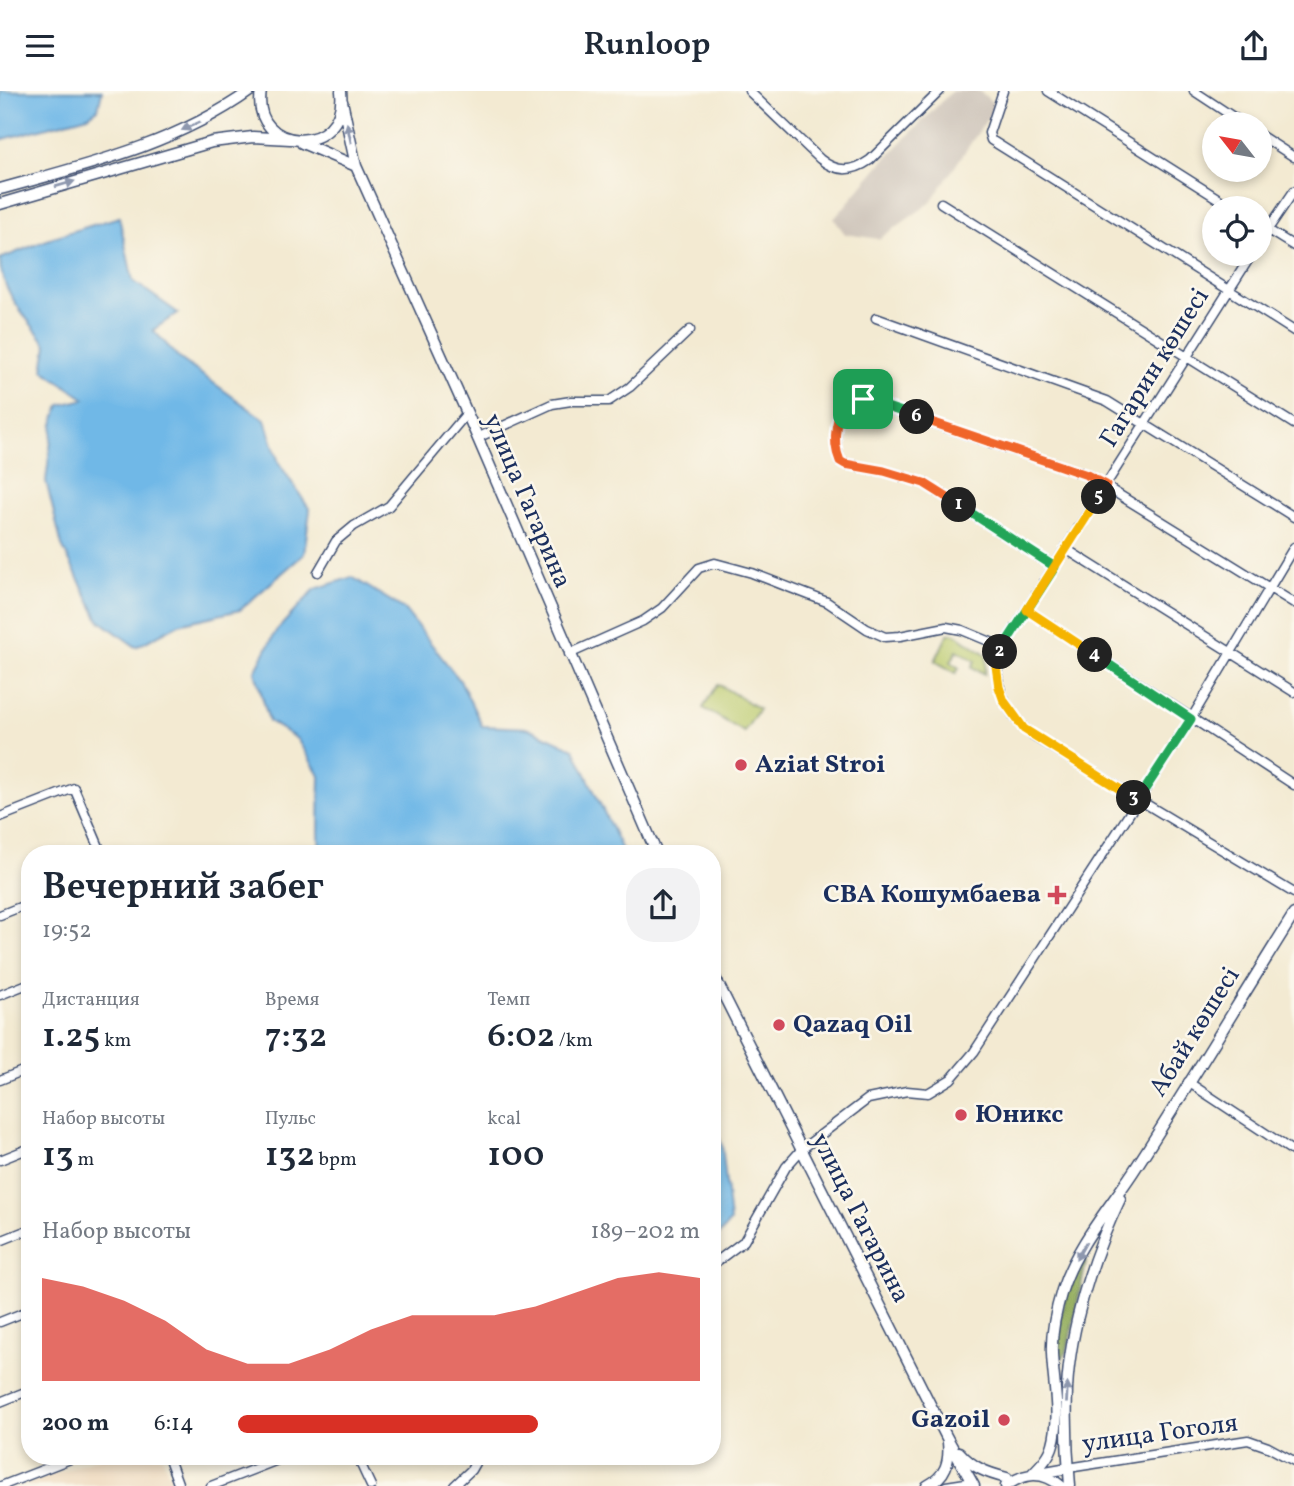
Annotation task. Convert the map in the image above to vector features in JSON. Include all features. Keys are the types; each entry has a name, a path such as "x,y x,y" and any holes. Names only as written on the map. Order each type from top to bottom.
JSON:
{"main road":[{"path":"0,189 116,156 165,137 201,122 250,91"},
{"path":"261,91 260,106 268,125 275,132 356,166"},
{"path":"0,204 212,142 253,137 314,139 330,129 340,111 341,94"},
{"name":"улица Гагарина","path":"341,94 356,166 467,413 653,845"},
{"name":"Абай көшесі","path":"1029,1475 1044,1461 1052,1447 1056,1430 1052,1350 1056,1317 1062,1290 1080,1251 1294,914"},
{"name":"улица Гагарина","path":"721,990 947,1438 973,1484"},
{"name":"Абай көшесі","path":"1070,1486 1067,1386 1084,1294 1093,1261 1132,1173"},
{"path":"947,1438 975,1468 1007,1482"},
{"path":"928,1486 939,1478 947,1464 947,1438"},
{"path":"973,1484 1007,1482 1068,1468"},
{"path":"1029,1475 1053,1479 1061,1486"}],"street":[{"path":"749,91 827,165 847,170 862,166 870,160 940,91"},
{"path":"1003,91 989,133 991,140 1294,331"},
{"path":"1048,91 1214,196"},
{"path":"1194,91 1226,112"},
{"path":"1272,143 1294,157"},
{"path":"1272,218 1294,191"},
{"path":"941,203 1294,423"},
{"path":"1272,233 1294,246"},
{"name":"Гагарин көшесі","path":"1138,800 1024,729 1004,701 996,666 1003,646 1244,266"},
{"path":"876,318 1107,401 1294,517"},
{"path":"477,438 552,404 609,401 631,387 690,330"},
{"path":"1055,567 924,483 840,461 835,434 836,420 847,394 1087,475 1294,603"},
{"path":"318,572 336,541 354,526 389,506 467,413"},
{"path":"721,1258 744,1241 780,1177 802,1149 836,1121 868,1099 907,1091 928,1093 951,1079 974,1052 1191,719 1294,547"},
{"path":"1066,549 1294,692"},
{"path":"569,654 643,621 662,608 699,568 715,563 751,573 827,602 867,629 885,637 946,627 1003,646"},
{"path":"1027,610 1294,785"},
{"path":"0,817 75,788 98,845"},
{"path":"1138,800 1294,893"},
{"path":"0,915 21,907"},
{"path":"0,995 21,987"},
{"path":"0,1080 21,1072"},
{"path":"1188,1083 1294,1152"},
{"path":"0,1160 21,1152"},
{"path":"0,1241 21,1233"},
{"path":"0,1322 21,1314"},
{"path":"0,1402 21,1394"},
{"name":"улица Гоголя","path":"1068,1468 1248,1440 1294,1461"},
{"path":"1,1486 55,1465"},
{"path":"171,1465 179,1486"},
{"path":"211,1486 265,1465"},
{"path":"362,1465 372,1486"},
{"path":"454,1486 474,1465"},
{"path":"946,1486 973,1484"}],"shaded area":[{"path":"952,91 980,91 996,106 930,203 879,239 845,234 834,219 884,160"},
{"path":"79,1465 165,1465 173,1486 24,1486"}],"green space":[{"path":"954,633 987,655 985,674 972,667 975,661 957,650 951,662 959,668 956,673 935,661 948,634"},
{"path":"718,684 759,709 744,732 703,708"},
{"path":"1082,1260 1086,1262 1067,1352 1062,1358 1057,1354 1061,1317 1071,1282"}],"water":[{"path":"0,91 102,91 98,109 88,116 0,140"},
{"path":"119,217 133,281 178,313 153,330 179,358 265,420 279,463 310,510 304,554 240,610 179,624 136,647 99,620 62,546 46,481 53,424 60,405 85,399 43,370 47,345 10,294 1,271 0,259 57,236"},
{"path":"352,577 404,609 461,682 482,726 528,728 574,749 620,845 320,845 320,776 297,739 269,721 255,671 276,631 315,589"},
{"path":"721,1143 722,1145 730,1222 721,1232"}],"place":[{"name":"Aziat Stroi","path":"741,765"},
{"name":"СВА Кошумбаева","path":"1057,895"},
{"name":"Qazaq Oil","path":"779,1025"},
{"name":"Юникс","path":"961,1115"},
{"name":"Gazoil","path":"1004,1420"}],"route":[{"path":"863,399 847,394 836,420 837,455 840,461 924,483 1055,567 1003,646 996,666 999,687 1004,701 1024,729 1138,800 1191,719 1027,610 1055,567 1106,485 1054,463 863,399"}]}
